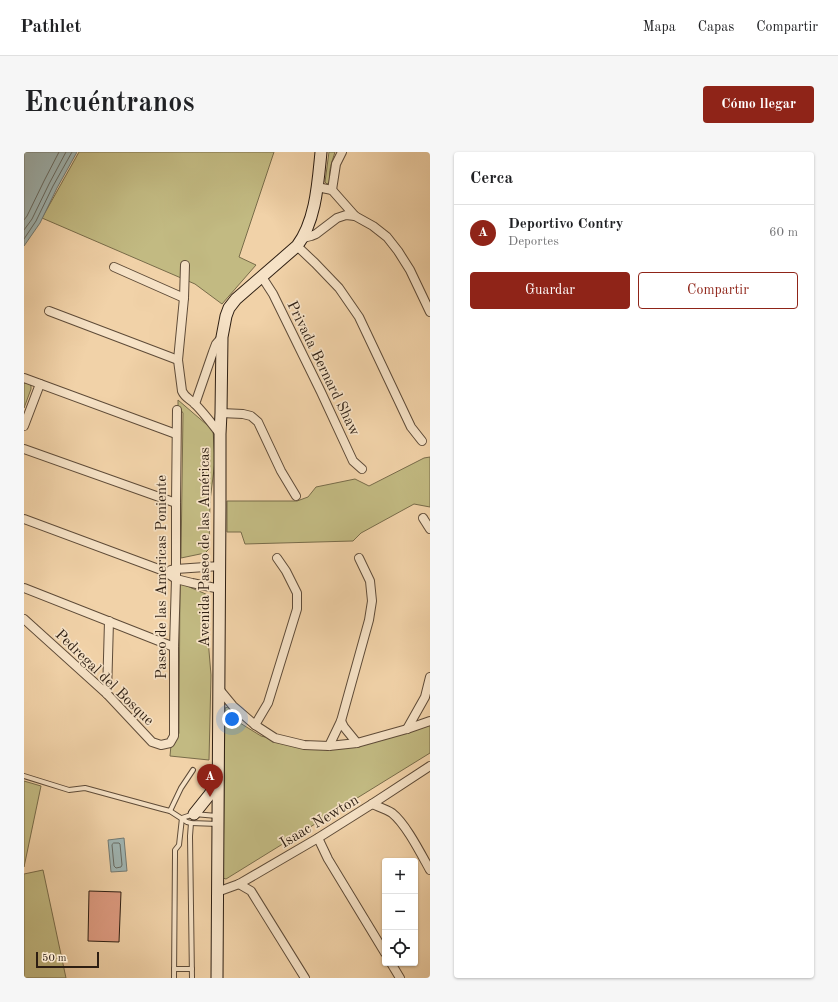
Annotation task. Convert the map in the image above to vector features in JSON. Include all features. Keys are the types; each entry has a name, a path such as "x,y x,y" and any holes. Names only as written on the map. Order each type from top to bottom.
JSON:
{"street":[{"name":"Avenida Paseo de las Américas","path":"216,978 222,337 224,322 229,308 236,299 300,242 313,211 321,152"},
{"path":"332,190 336,164 342,152"},
{"path":"317,187 332,190 355,216 373,226 387,237 410,270 430,312"},
{"path":"355,216 346,215 337,218 316,234 300,242 315,263 339,288 359,317 411,427 422,441"},
{"path":"185,265 184,298 178,360 183,394 195,404 220,434"},
{"path":"114,267 184,298"},
{"name":"Privada Bernard Shaw","path":"262,277 273,294 353,461 362,469"},
{"path":"49,311 178,360"},
{"path":"195,404 216,344 222,337"},
{"path":"24,378 176,434"},
{"path":"24,426 40,384"},
{"name":"Paseo de las Americas Poniente","path":"170,743 174,736 177,410"},
{"path":"221,414 244,414 251,416 258,422 281,471 296,496"},
{"path":"24,449 176,503"},
{"path":"423,518 430,529"},
{"path":"24,519 164,571 176,579 192,584 220,589"},
{"path":"255,725 268,703 297,609 297,593 286,571 277,558"},
{"path":"329,746 341,721 369,620 372,601 370,580 360,558"},
{"path":"164,571 220,566"},
{"path":"24,588 174,647"},
{"name":"Pedregal del Bosque","path":"24,619 107,694 152,742 161,745 170,743"},
{"path":"107,694 108,621"},
{"path":"407,729 428,699 430,677"},
{"path":"219,689 233,706 255,725 276,738 304,745 329,746 357,744 430,721"},
{"path":"341,721 357,744"},
{"name":"Isaac Newton","path":"218,892 239,884 318,838 430,766"},
{"path":"192,819 210,794 218,777"},
{"path":"372,804 382,807 392,813 399,820 430,870"},
{"path":"318,838 328,859 382,948"},
{"path":"239,884 251,891 305,978"},
{"path":"393,966 400,978"}],"lane":[{"path":"170,811 181,788 193,770"},
{"path":"24,776 69,790 85,788 170,811 187,822 192,819 218,820"},
{"path":"182,818 218,820"},
{"path":"174,978 175,850 179,844 182,818"},
{"path":"192,819 190,836 192,978"},
{"path":"174,969 192,969"}],"shaded area":[{"path":"79,152 274,152 239,257 256,265 222,304 195,284 42,218"},
{"path":"329,152 335,152 330,170 330,182 327,184 325,182"},
{"path":"24,383 28,383 31,386 31,389 24,408"},
{"path":"178,400 213,430 215,461 210,501 209,549 205,553 181,558 183,413 178,406"},
{"path":"430,457 430,507 414,504 361,533 353,541 245,544 241,532 227,532 227,501 297,501 308,497 316,487 355,479 369,486 424,458"},
{"path":"180,583 208,595 208,639 211,675 209,760 170,756 171,745 177,739 179,733"},
{"path":"228,707 240,723 261,736 285,742 340,747 430,723 430,753 226,879 223,878 225,708"},
{"path":"24,781 41,786 24,867"},
{"path":"43,870 66,978 24,978 24,874"}],"water":[{"path":"24,152 77,152 40,223 24,246"},
{"path":"124,838 127,871 111,872 108,840"}],"building":[{"path":"89,891 121,892 119,942 88,941"}],"place":[{"name":"Deportivo Contry","path":"210,797"}]}
